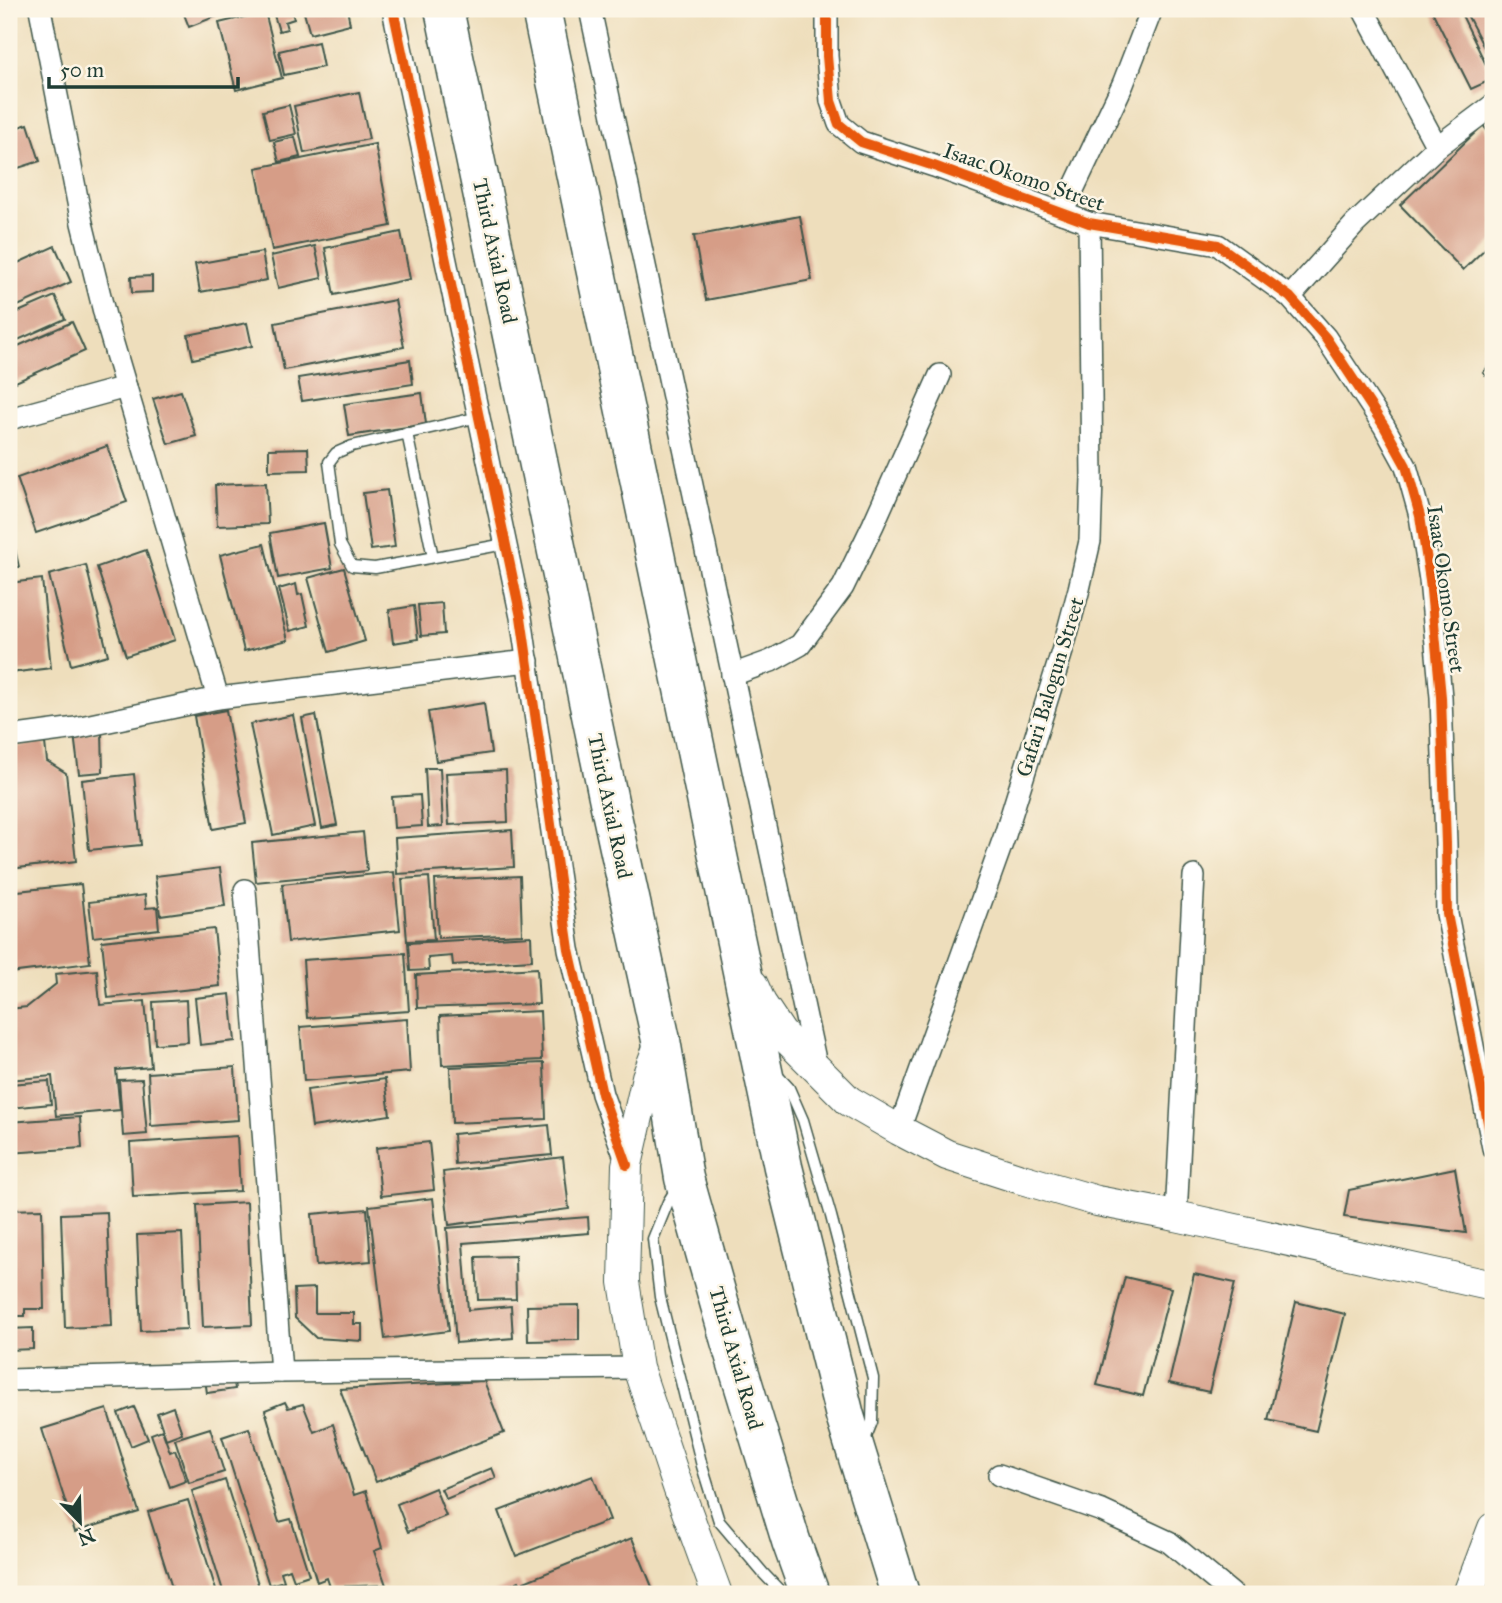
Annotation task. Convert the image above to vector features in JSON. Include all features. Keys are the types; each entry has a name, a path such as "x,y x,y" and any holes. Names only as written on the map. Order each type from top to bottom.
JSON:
{"highway":[{"name":"Third Axial Road","path":"444,9 661,1040 684,1178 738,1368 810,1594"},
{"path":"541,9 783,1167 845,1416 900,1594"}],"street":[{"path":"40,9 82,223 106,320 218,698"},
{"path":"393,9 521,617 569,950 602,1094 627,1165"},
{"path":"590,9 817,1069"},
{"name":"Isaac Okomo Street","path":"827,9 831,101 839,124 861,142 1088,223 1218,245 1290,297 1326,338 1384,426 1406,466 1420,516 1430,580 1441,697 1447,914 1493,1148"},
{"path":"1062,214 1123,84 1152,9"},
{"path":"1363,9 1437,147"},
{"path":"1290,297 1355,224 1437,147 1493,105"},
{"name":"Gafari Balogun Street","path":"899,1130 1005,835 1064,645 1090,541 1092,478 1088,223"},
{"path":"732,675 771,662 800,645 843,587 940,375"},
{"path":"9,419 126,387"},
{"path":"9,737 76,728 218,698 528,661"},
{"path":"1176,1216 1194,876"},
{"path":"245,891 281,1372"},
{"path":"738,951 761,1003 781,1033 849,1101 947,1155 1097,1200 1493,1286"},
{"path":"661,1040 647,1077 627,1165 624,1282 638,1368 717,1594"},
{"path":"9,1380 281,1372 638,1368"},
{"path":"999,1475 1102,1511 1169,1542 1233,1594"},
{"path":"1468,1594 1492,1532"}],"lane":[{"path":"479,417 352,446 336,453 329,463 340,544 352,566 375,568 505,544"},
{"path":"407,433 433,557"},
{"path":"684,1178 668,1202 653,1238 660,1297 702,1466 719,1521 783,1594"}],"building":[{"path":"182,9 214,9 217,16 189,27"},
{"path":"219,9 249,9 249,10 220,16"},
{"path":"291,9 294,19 285,22 287,29 279,31 273,12"},
{"path":"303,9 347,9 350,24 310,34"},
{"path":"1431,9 1459,9 1493,79 1471,89"},
{"path":"1464,9 1493,9 1493,65"},
{"path":"265,12 282,78 236,90 219,23"},
{"path":"318,42 323,67 284,75 279,51"},
{"path":"359,92 369,139 304,153 294,106"},
{"path":"289,105 296,134 270,140 263,111"},
{"path":"28,124 40,161 9,171 9,130"},
{"path":"1483,125 1493,139 1493,241 1463,270 1400,205"},
{"path":"295,137 300,157 279,162 274,142"},
{"path":"375,144 391,226 272,250 256,168"},
{"path":"800,216 812,280 706,300 694,236"},
{"path":"401,232 410,279 334,295 325,248"},
{"path":"55,246 71,282 9,310 9,267"},
{"path":"315,246 322,278 278,288 271,256"},
{"path":"262,252 267,280 200,292 195,264"},
{"path":"152,276 152,292 132,293 131,277"},
{"path":"55,296 65,319 9,344 9,316"},
{"path":"395,300 404,347 284,370 275,323"},
{"path":"72,322 85,351 9,385 9,350"},
{"path":"247,323 252,346 193,359 188,335"},
{"path":"410,360 413,384 302,401 298,378"},
{"path":"1493,360 1493,382 1483,373"},
{"path":"181,391 196,436 168,444 153,399"},
{"path":"422,393 426,424 349,436 344,404"},
{"path":"107,446 127,502 36,533 17,478"},
{"path":"308,448 309,470 269,471 269,449"},
{"path":"266,483 268,524 217,526 215,485"},
{"path":"387,490 395,547 371,550 363,493"},
{"path":"324,523 332,568 278,578 270,533"},
{"path":"10,526 19,567 9,567"},
{"path":"264,544 288,640 244,651 220,555"},
{"path":"146,550 175,640 126,656 97,567"},
{"path":"86,565 108,655 71,665 49,575"},
{"path":"344,568 365,641 329,652 308,578"},
{"path":"42,579 51,668 9,673 9,583"},
{"path":"296,584 298,595 302,594 309,626 290,631 279,589"},
{"path":"442,603 444,634 421,636 418,605"},
{"path":"414,606 418,639 393,643 389,610"},
{"path":"484,703 491,753 436,761 428,712"},
{"path":"226,710 246,823 213,829 194,716"},
{"path":"293,715 315,826 273,835 250,724"},
{"path":"316,715 337,825 322,828 302,718"},
{"path":"102,731 103,772 79,774 74,734"},
{"path":"45,743 47,761 66,773 76,861 9,869 9,747"},
{"path":"425,768 440,768 443,826 428,827"},
{"path":"506,770 508,822 449,825 446,773"},
{"path":"134,774 141,845 89,850 82,780"},
{"path":"420,795 422,826 394,828 392,797"},
{"path":"512,830 514,867 397,874 395,838"},
{"path":"363,832 367,871 256,882 252,843"},
{"path":"220,868 225,906 160,915 155,876"},
{"path":"394,872 400,930 288,942 282,884"},
{"path":"520,876 522,934 438,938 435,880"},
{"path":"429,877 434,940 407,941 402,879"},
{"path":"81,884 90,963 9,973 9,892"},
{"path":"145,895 146,908 157,907 159,929 93,937 89,902"},
{"path":"214,929 220,986 108,998 102,941"},
{"path":"531,936 532,960 453,965 452,956 428,958 429,970 410,971 408,943"},
{"path":"405,953 409,1011 307,1018 303,960"},
{"path":"537,968 539,1004 417,1008 416,975"},
{"path":"97,970 100,1005 145,1001 151,1067 116,1070 120,1110 56,1116 52,1076 9,1080 9,1009 27,1007 56,984 55,974"},
{"path":"230,994 235,1041 200,1045 195,998"},
{"path":"186,1000 188,1042 155,1044 153,1002"},
{"path":"540,1011 542,1060 442,1065 440,1016"},
{"path":"407,1019 410,1072 304,1081 300,1027"},
{"path":"544,1063 546,1119 452,1123 450,1067"},
{"path":"235,1067 238,1120 151,1126 148,1073"},
{"path":"142,1079 147,1134 123,1136 119,1080"},
{"path":"385,1079 390,1115 312,1127 307,1090"},
{"path":"49,1081 51,1104 9,1108 9,1084"},
{"path":"80,1117 82,1148 9,1153 9,1122"},
{"path":"549,1125 552,1155 455,1164 453,1134"},
{"path":"237,1136 240,1191 133,1197 130,1143"},
{"path":"429,1142 434,1190 381,1196 376,1148"},
{"path":"563,1157 569,1209 449,1225 443,1172"},
{"path":"1455,1168 1466,1233 1344,1217 1349,1190"},
{"path":"433,1198 449,1331 385,1339 369,1206"},
{"path":"247,1202 252,1325 203,1327 197,1205"},
{"path":"42,1209 44,1309 25,1309 25,1316 9,1316 9,1210"},
{"path":"367,1209 371,1261 316,1266 312,1214"},
{"path":"107,1212 112,1326 65,1328 61,1214"},
{"path":"588,1217 589,1233 463,1243 468,1310 511,1306 513,1338 456,1343 447,1228"},
{"path":"182,1233 187,1329 141,1331 137,1235"},
{"path":"515,1256 516,1299 478,1300 476,1257"},
{"path":"1194,1274 1235,1283 1209,1392 1169,1383"},
{"path":"1125,1277 1171,1288 1143,1396 1097,1385"},
{"path":"315,1288 315,1313 354,1313 354,1324 362,1324 362,1341 316,1338 295,1318 294,1289"},
{"path":"1296,1302 1345,1314 1316,1431 1268,1420"},
{"path":"579,1305 579,1340 528,1341 527,1306"},
{"path":"33,1328 33,1349 9,1350 9,1329"},
{"path":"233,1375 235,1389 207,1393 205,1379"},
{"path":"484,1381 504,1433 376,1482 340,1389"},
{"path":"285,1402 288,1408 303,1404 314,1432 333,1424 354,1495 366,1491 382,1548 374,1551 386,1585 330,1587 327,1578 317,1582 265,1410"},
{"path":"134,1407 148,1439 131,1446 118,1413"},
{"path":"173,1407 182,1433 166,1439 157,1413"},
{"path":"107,1409 139,1512 75,1532 42,1429"},
{"path":"210,1428 224,1472 189,1483 175,1439"},
{"path":"249,1428 279,1522 291,1519 309,1575 294,1580 290,1569 281,1572 284,1581 269,1585 222,1437"},
{"path":"162,1430 170,1452 175,1450 186,1481 170,1487 151,1434"},
{"path":"492,1468 496,1478 446,1499 441,1489"},
{"path":"593,1476 610,1520 516,1556 499,1511"},
{"path":"225,1480 259,1587 236,1594 224,1594 192,1491"},
{"path":"435,1488 446,1516 408,1532 397,1504"},
{"path":"188,1500 216,1590 199,1594 174,1594 148,1512"},
{"path":"632,1538 655,1594 529,1594 524,1582"},
{"path":"519,1581 525,1594 490,1594"}],"cycle path":[{"path":"393,9 521,617 569,949 602,1094 627,1165"},
{"path":"827,9 831,101 839,124 861,142 1089,223 1218,245 1290,297 1326,338 1384,426 1406,466 1420,516 1430,580 1441,697 1447,914 1493,1148"}]}
